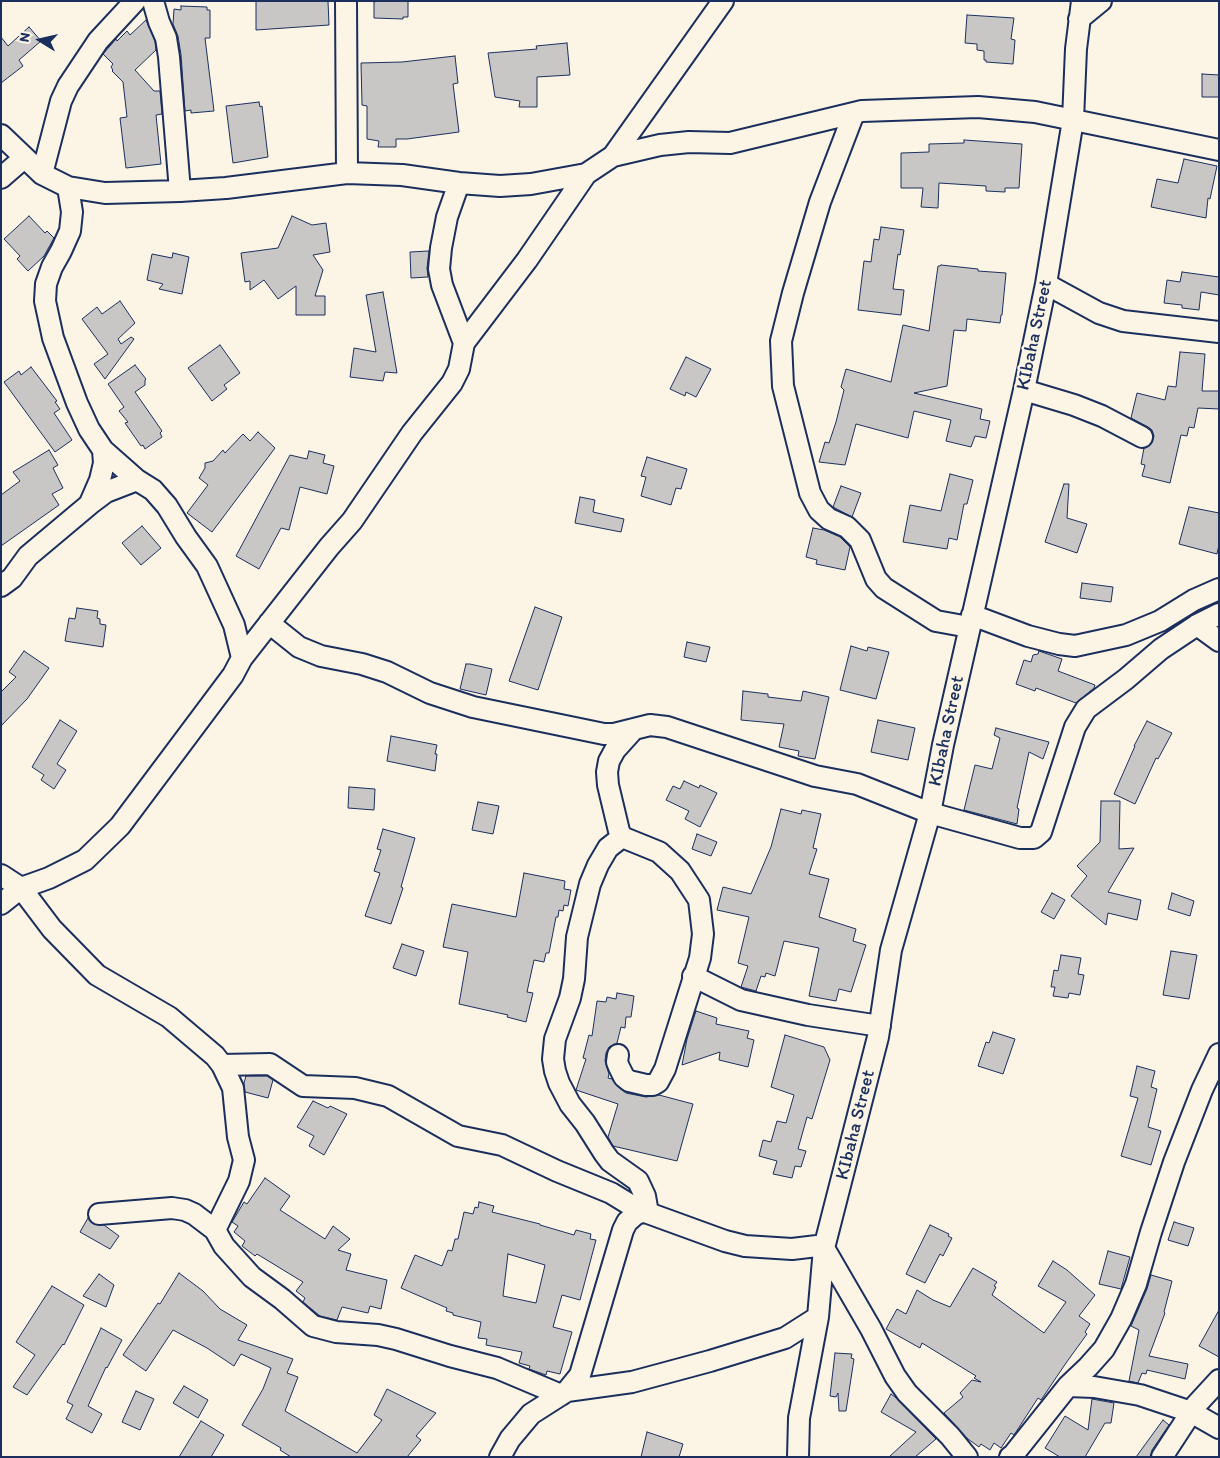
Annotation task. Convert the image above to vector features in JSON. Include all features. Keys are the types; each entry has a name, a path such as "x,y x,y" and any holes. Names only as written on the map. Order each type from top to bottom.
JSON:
{"street":[{"path":"42,174 61,100 68,86 98,41 134,1"},
{"path":"154,1 159,22 166,38 169,57 180,192"},
{"path":"346,1 347,173"},
{"path":"613,156 723,1"},
{"path":"1081,10 1101,1"},
{"name":"KIbaha Street","path":"798,1457 799,1418 818,1317 820,1247 866,1089 880,1026 891,950 930,813 942,745 1024,390 1046,284 1073,120 1081,10"},
{"path":"1,904 21,888 71,868 85,860 120,826 233,675 242,658 328,547 352,521 412,433 452,383 459,369 464,343 527,260 586,174 613,156 660,145 689,142 730,143 862,111 978,107 1035,112 1219,150"},
{"path":"854,113 820,202 802,256 781,341 783,386 810,493 819,510 829,519 848,527 860,540 876,579 884,588 936,621 971,621 1059,644 1075,646 1126,635 1160,621 1194,600 1219,589"},
{"path":"1,135 42,174 68,187 105,193 180,192 347,173 402,175 459,184 500,186 531,184 586,174"},
{"path":"1,178 24,158"},
{"path":"459,184 447,216 441,248 440,269 442,285 464,343"},
{"path":"68,187 72,212 70,231 49,275 46,284 45,300 53,338 76,403 89,429 103,450 137,480 153,490 167,506 186,537 208,566 234,625 242,658"},
{"path":"1046,284 1099,313 1123,321 1219,332"},
{"path":"1024,390 1074,405 1102,416 1142,437"},
{"path":"90,504 100,480 104,463 103,450"},
{"path":"1,586 12,578 28,556 90,504 106,492 137,480"},
{"path":"270,623 299,647 321,656 362,664 387,672 430,693 473,707 604,734 614,734 650,725 667,727 815,776 857,784 930,813 1020,838 1034,838 1041,832 1075,727 1081,715 1160,649 1219,614"},
{"path":"1197,626 1219,641"},
{"path":"622,837 610,792 607,772 609,761 615,750 634,729"},
{"path":"618,1055 618,1068 629,1081 646,1085 653,1085 658,1082 665,1069 700,958 703,940 703,923 699,900 680,871 659,852 622,837"},
{"path":"622,837 608,848 590,884 577,938 574,979 570,998 555,1039 553,1059 559,1083 570,1104 586,1123 604,1153 610,1161 638,1181 644,1196 645,1213"},
{"path":"1,875 21,888 52,929 97,976 169,1017 215,1056 222,1065 233,1088 238,1137 244,1160 239,1181 215,1230"},
{"path":"693,976 742,1000 808,1015 880,1026"},
{"path":"1013,1456 1068,1386 1088,1368 1104,1349 1121,1318 1136,1284 1174,1162 1202,1090 1219,1054"},
{"path":"222,1065 270,1064 303,1086 355,1088 388,1096 458,1136 502,1145 611,1193 645,1213 725,1242 745,1246 792,1249 820,1247 871,1328 895,1376 907,1393 950,1436 967,1457"},
{"path":"99,1214 172,1208 178,1208 194,1214 215,1230 224,1246 252,1277 282,1299 313,1326 336,1332 378,1335 396,1339 497,1368 564,1393 632,1382 710,1362 785,1338 818,1317"},
{"path":"500,1457 510,1439 530,1414 564,1393 580,1375 623,1230 633,1216 645,1213"},
{"path":"1162,1457 1191,1412 1219,1380"},
{"path":"1068,1386 1094,1387 1140,1396 1191,1412 1219,1428"}],"building":[{"path":"256,1 328,1 329,25 256,30"},
{"path":"408,1 408,17 403,17 403,19 374,18 374,2"},
{"path":"181,6 207,7 207,10 210,10 210,38 205,38 214,111 191,113 191,110 185,111 181,55 178,36 173,24 174,9 181,10"},
{"path":"967,15 1014,18 1011,39 1015,40 1013,64 986,62 984,60 984,51 977,50 977,44 965,43"},
{"path":"146,20 155,41 156,50 135,70 154,91 160,91 162,114 156,115 161,164 126,168 120,118 127,117 123,82 112,71 111,67 113,64 103,54 116,39 117,41 127,31 130,35"},
{"path":"29,27 41,41 19,60 23,66 1,83 1,37 8,46"},
{"path":"567,43 570,75 537,77 537,107 519,107 520,101 495,97 488,53 537,49 536,46"},
{"path":"455,56 458,83 453,84 459,132 396,139 396,147 378,147 379,141 367,139 367,106 362,105 361,63 402,62"},
{"path":"1202,74 1219,75 1219,97 1202,97"},
{"path":"259,102 260,107 262,106 268,157 233,163 226,106"},
{"path":"964,140 1022,144 1019,188 1005,188 1005,192 986,191 986,186 939,183 938,208 921,207 923,188 901,188 901,153 929,152 929,144 964,143"},
{"path":"1184,159 1217,166 1210,199 1208,198 1206,218 1151,207 1157,179 1178,183"},
{"path":"29,216 45,233 47,231 54,238 44,256 28,271 17,259 20,256 4,239"},
{"path":"292,216 312,225 326,223 330,252 313,255 323,270 315,296 325,296 325,315 296,315 296,286 278,299 264,280 250,290 250,281 245,282 241,253 278,248"},
{"path":"881,227 904,230 893,289 904,290 901,315 858,310 864,261 871,262 874,239 879,240"},
{"path":"429,251 428,277 411,278 410,252"},
{"path":"173,253 189,257 182,294 159,289 163,284 147,280 152,254 172,258"},
{"path":"938,266 1006,273 1000,323 967,319 966,331 954,330 947,386 914,393 982,409 980,419 990,421 986,438 975,436 971,447 946,441 951,420 914,411 908,438 856,424 845,465 819,462 825,442 829,443 836,422 844,390 841,387 846,369 891,382 903,325 929,331"},
{"path":"1182,272 1219,277 1219,295 1201,292 1199,310 1182,308 1182,305 1164,303 1167,280 1180,282"},
{"path":"383,292 397,373 385,372 383,381 350,377 354,348 376,352 366,295"},
{"path":"120,301 135,323 118,339 121,344 131,337 134,339 105,379 94,364 108,354 82,319 97,307 102,314"},
{"path":"220,345 240,373 224,385 227,389 212,401 188,368"},
{"path":"1180,352 1205,354 1202,391 1219,391 1219,409 1198,408 1194,428 1189,427 1187,436 1181,435 1170,483 1142,476 1145,465 1141,464 1144,448 1152,443 1154,436 1152,430 1131,418 1137,393 1165,400 1168,386 1176,387"},
{"path":"686,357 711,369 696,397 686,392 685,396 670,389"},
{"path":"135,365 146,379 145,385 135,392 162,431 160,433 162,437 145,449 125,423 128,422 119,411 124,407 108,384"},
{"path":"31,367 57,401 55,402 60,409 54,413 72,440 55,452 4,382 19,371 21,375"},
{"path":"258,432 275,448 212,532 187,513 208,485 199,478 205,468 205,463 213,461 223,450 225,453 243,434 250,441"},
{"path":"49,450 58,465 53,468 63,488 52,494 59,505 1,546 1,495 20,481 13,472"},
{"path":"309,451 325,455 323,463 334,466 327,494 300,487 289,530 281,528 259,569 236,556 290,455 307,459"},
{"path":"647,457 687,469 681,489 676,488 671,505 641,496 646,477 641,476"},
{"path":"950,474 973,480 967,504 964,504 957,540 949,538 947,549 903,542 910,505 941,511"},
{"path":"1064,484 1069,484 1067,518 1087,524 1077,553 1045,542"},
{"path":"841,486 861,493 852,517 833,507"},
{"path":"580,497 595,500 593,512 624,519 621,532 575,523"},
{"path":"1189,507 1219,513 1219,545 1217,554 1179,544"},
{"path":"142,526 161,548 141,565 122,543"},
{"path":"813,528 824,530 840,537 850,547 845,570 816,564 817,560 806,557"},
{"path":"1082,583 1113,587 1111,602 1080,598"},
{"path":"535,607 562,617 538,690 509,681"},
{"path":"77,608 98,611 97,618 100,619 100,624 106,625 103,647 65,641 69,618 75,619"},
{"path":"687,642 710,647 706,662 684,657"},
{"path":"851,646 867,651 868,647 889,652 876,699 840,690"},
{"path":"24,651 49,668 27,699 1,726 1,692 16,677 9,672"},
{"path":"1039,651 1062,659 1058,671 1095,685 1094,688 1076,703 1036,688 1035,691 1016,684 1024,660 1031,662 1033,655 1038,654"},
{"path":"466,664 492,669 486,695 460,689"},
{"path":"743,691 768,694 768,697 801,701 803,691 829,697 815,759 798,756 799,751 779,747 784,724 741,720"},
{"path":"60,720 77,731 57,764 66,770 54,789 41,780 44,775 32,767"},
{"path":"878,720 915,728 908,760 871,752"},
{"path":"1147,721 1172,733 1158,759 1156,758 1135,804 1114,794 1134,746"},
{"path":"996,728 1049,742 1043,759 1029,752 1017,808 1019,809 1017,824 964,810 975,765 992,769 1000,738 994,735"},
{"path":"391,736 437,745 435,771 387,761"},
{"path":"684,781 699,788 700,785 717,793 700,827 685,819 689,811 666,800 673,786 680,789"},
{"path":"349,787 375,789 374,810 348,808"},
{"path":"1101,801 1120,801 1119,849 1134,848 1108,892 1141,900 1137,920 1108,913 1106,925 1071,896 1087,876 1077,866 1100,842"},
{"path":"478,802 499,806 493,834 472,830"},
{"path":"781,809 801,814 802,810 821,814 813,848 817,849 809,874 829,879 819,917 856,929 853,941 866,945 851,992 839,989 836,1001 809,996 819,948 784,941 775,976 766,973 765,977 761,976 756,991 741,987 748,966 738,963 749,917 717,910 723,887 751,894 771,847"},
{"path":"383,829 415,838 401,887 403,888 391,924 365,916 380,873 374,871 381,850 377,849"},
{"path":"697,834 717,842 711,856 692,849"},
{"path":"524,873 565,881 564,889 571,890 568,906 564,905 563,911 559,910 558,917 556,917 549,953 546,953 544,962 534,960 527,992 533,993 526,1022 507,1017 508,1015 459,1004 468,952 443,947 452,904 516,917"},
{"path":"1052,893 1065,900 1054,919 1041,912"},
{"path":"1172,893 1194,901 1190,916 1168,909"},
{"path":"402,944 424,951 416,976 393,968"},
{"path":"1171,951 1197,955 1189,999 1163,995"},
{"path":"1061,955 1081,958 1078,974 1084,975 1080,995 1069,993 1068,998 1053,996 1055,987 1051,987 1054,970 1058,971"},
{"path":"617,993 634,996 631,1017 626,1017 625,1028 621,1027 617,1043 609,1047 606,1053 605,1061 609,1074 608,1078 612,1079 626,1093 646,1097 659,1095 693,1104 677,1161 613,1146 608,1137 618,1104 576,1090 586,1059 583,1058 589,1035 592,1036 597,1001 606,1002 607,997 616,999"},
{"path":"696,1011 717,1018 716,1024 749,1031 747,1038 754,1040 748,1067 719,1060 720,1052 682,1065 687,1039"},
{"path":"993,1032 1015,1039 1003,1074 978,1066 986,1042 989,1043"},
{"path":"785,1035 824,1047 830,1060 812,1119 807,1117 798,1149 806,1151 801,1167 795,1166 792,1178 773,1174 777,1161 759,1156 763,1140 771,1142 777,1121 786,1123 794,1095 771,1087"},
{"path":"1137,1066 1155,1071 1151,1087 1157,1089 1148,1127 1161,1131 1151,1165 1121,1156 1138,1098 1130,1096"},
{"path":"246,1076 267,1076 273,1080 268,1098 245,1092 244,1083"},
{"path":"313,1101 347,1114 324,1155 309,1146 314,1136 297,1127"},
{"path":"265,1178 290,1196 280,1210 325,1239 333,1226 350,1239 338,1250 351,1254 346,1270 387,1280 381,1309 370,1306 368,1313 342,1307 337,1320 320,1316 303,1302 305,1298 296,1291 303,1282 257,1254 255,1256 242,1246 245,1241 234,1232 238,1226 232,1222 244,1202 247,1204"},
{"path":"479,1202 494,1206 492,1212 574,1235 576,1230 591,1234 590,1239 596,1240 580,1300 562,1295 553,1327 572,1332 560,1374 547,1371 546,1375 529,1369 530,1366 519,1363 522,1352 486,1345 487,1339 478,1338 481,1322 453,1315 453,1313 446,1311 447,1308 401,1288 415,1255 442,1266 448,1250 452,1251 455,1239 458,1239 464,1212 473,1214 475,1207 478,1208","holes":["508,1254 545,1265 536,1303 503,1296"]},
{"path":"88,1218 94,1224 104,1225 119,1236 110,1249 80,1232"},
{"path":"1174,1222 1194,1228 1188,1246 1168,1240"},
{"path":"930,1225 949,1234 948,1236 952,1238 943,1256 940,1254 925,1283 906,1274"},
{"path":"1108,1251 1130,1257 1121,1289 1099,1284"},
{"path":"1053,1261 1067,1270 1095,1295 1079,1316 1090,1324 1085,1332 1087,1334 1041,1400 1038,1398 1014,1435 1011,1433 1001,1448 994,1443 990,1450 981,1444 979,1447 968,1439 944,1413 963,1397 960,1393 972,1380 981,1382 974,1378 976,1376 922,1343 920,1348 886,1329 897,1309 906,1314 917,1290 933,1300 950,1307 973,1268 997,1282 992,1295 1044,1333 1066,1302 1038,1286"},
{"path":"179,1273 203,1291 220,1309 247,1325 238,1340 293,1359 287,1373 298,1377 285,1411 357,1453 382,1420 374,1415 387,1389 436,1413 416,1436 421,1440 407,1457 291,1457 280,1450 281,1448 242,1425 263,1389 271,1368 241,1354 234,1366 207,1348 173,1330 146,1371 123,1355 158,1303 160,1304"},
{"path":"99,1274 114,1285 106,1307 83,1296"},
{"path":"1151,1275 1172,1281 1165,1313 1149,1356 1188,1364 1185,1379 1147,1370 1146,1374 1142,1373 1138,1383 1129,1381 1139,1330 1131,1326"},
{"path":"52,1286 84,1305 64,1345 27,1395 13,1387 35,1355 16,1342"},
{"path":"1219,1310 1219,1357 1199,1346"},
{"path":"101,1328 122,1340 106,1367 88,1406 102,1414 92,1433 66,1419 73,1405 67,1402"},
{"path":"835,1353 852,1354 851,1358 854,1359 846,1411 839,1411 838,1393 836,1397 830,1396"},
{"path":"184,1386 208,1400 198,1418 173,1403"},
{"path":"136,1391 154,1399 140,1430 122,1422"},
{"path":"891,1394 936,1439 915,1457 889,1457 916,1432 881,1412"},
{"path":"1092,1399 1114,1403 1111,1423 1105,1423 1085,1457 1060,1457 1045,1448 1065,1416 1088,1430"},
{"path":"1163,1420 1169,1425 1152,1450 1150,1457 1136,1457"},
{"path":"201,1421 224,1435 211,1457 179,1457"},
{"path":"647,1432 683,1444 679,1457 641,1457"}]}
